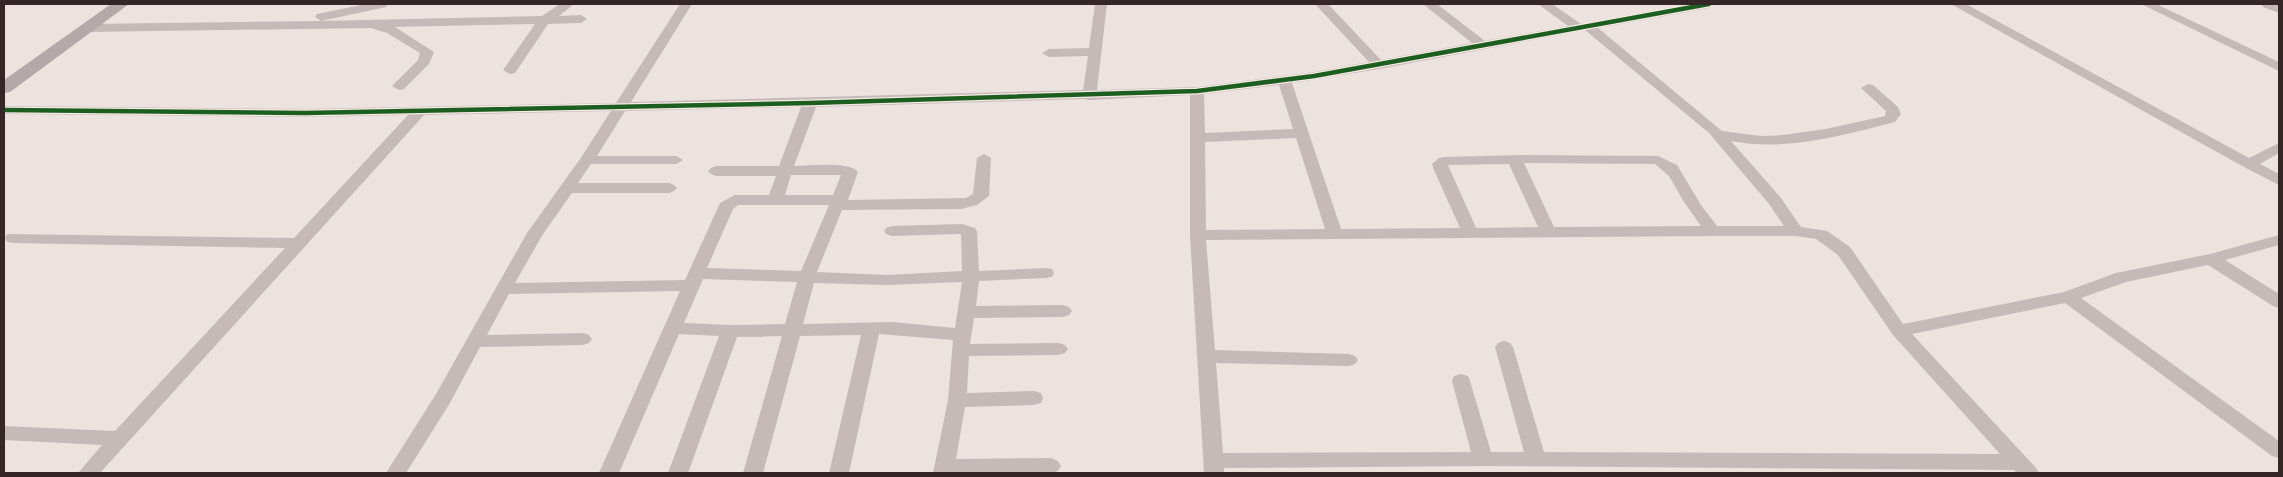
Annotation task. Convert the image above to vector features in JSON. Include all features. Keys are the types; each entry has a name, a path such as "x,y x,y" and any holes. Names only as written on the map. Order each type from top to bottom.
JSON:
{"main road":[{"path":"4,75 105,4"},
{"path":"4,88 120,4"}],"street":[{"path":"305,24 323,16 382,4"},
{"path":"510,70 544,21 568,4"},
{"path":"396,473 443,398 534,233 587,160 686,4"},
{"path":"1090,96 1101,4"},
{"path":"1321,4 1379,65"},
{"path":"1429,4 1484,46"},
{"path":"1544,4 1584,28 1718,134 1775,201 1796,231"},
{"path":"4,110 305,113 1090,96 1197,90 1284,80 1379,65 1584,28 1639,10 1709,4"},
{"path":"1957,4 2279,180"},
{"path":"2147,4 2279,67"},
{"path":"87,28 582,19"},
{"path":"365,23 391,30 427,52 424,61 399,86"},
{"path":"1049,53 1095,52"},
{"path":"1284,80 1334,233"},
{"path":"1718,134 1740,140 1794,140 1890,119 1894,114 1893,110 1868,88"},
{"path":"1197,90 1198,234 1214,467 1536,459 1647,466 2024,468"},
{"path":"776,199 810,103"},
{"path":"88,473 420,111"},
{"path":"1196,138 1302,133"},
{"path":"2249,164 2279,147"},
{"path":"609,473 728,203 735,200 776,199 839,203 960,204 971,202 981,196 984,158"},
{"path":"1469,231 1440,164 1444,161 1531,158 1663,161 1670,165 1689,199 1712,230"},
{"path":"587,160 676,160"},
{"path":"1515,160 1547,230"},
{"path":"716,170 850,172 839,203 807,277 794,331 753,473"},
{"path":"568,188 669,188"},
{"path":"892,231 962,229 969,232 971,277 965,312 957,400 944,470 1051,466"},
{"path":"1198,234 1712,230 1796,231 1821,236 1844,251 1899,331 2024,468"},
{"path":"13,238 298,243"},
{"path":"1899,331 2068,297 2122,277 2210,259 2279,240"},
{"path":"2210,259 2279,302"},
{"path":"504,289 694,279 807,277 887,280 1046,273"},
{"path":"2068,297 2279,451"},
{"path":"965,312 1064,311"},
{"path":"672,328 730,331 871,328 962,343 1060,349"},
{"path":"839,473 871,328"},
{"path":"678,473 730,331"},
{"path":"474,341 583,339"},
{"path":"1504,347 1536,459"},
{"path":"1205,356 1350,360"},
{"path":"1461,381 1483,459"},
{"path":"957,400 1034,398"},
{"path":"4,433 119,438"}],"cycle path":[{"path":"4,110 305,113 810,103 1197,91 1314,76 1709,4"}]}
